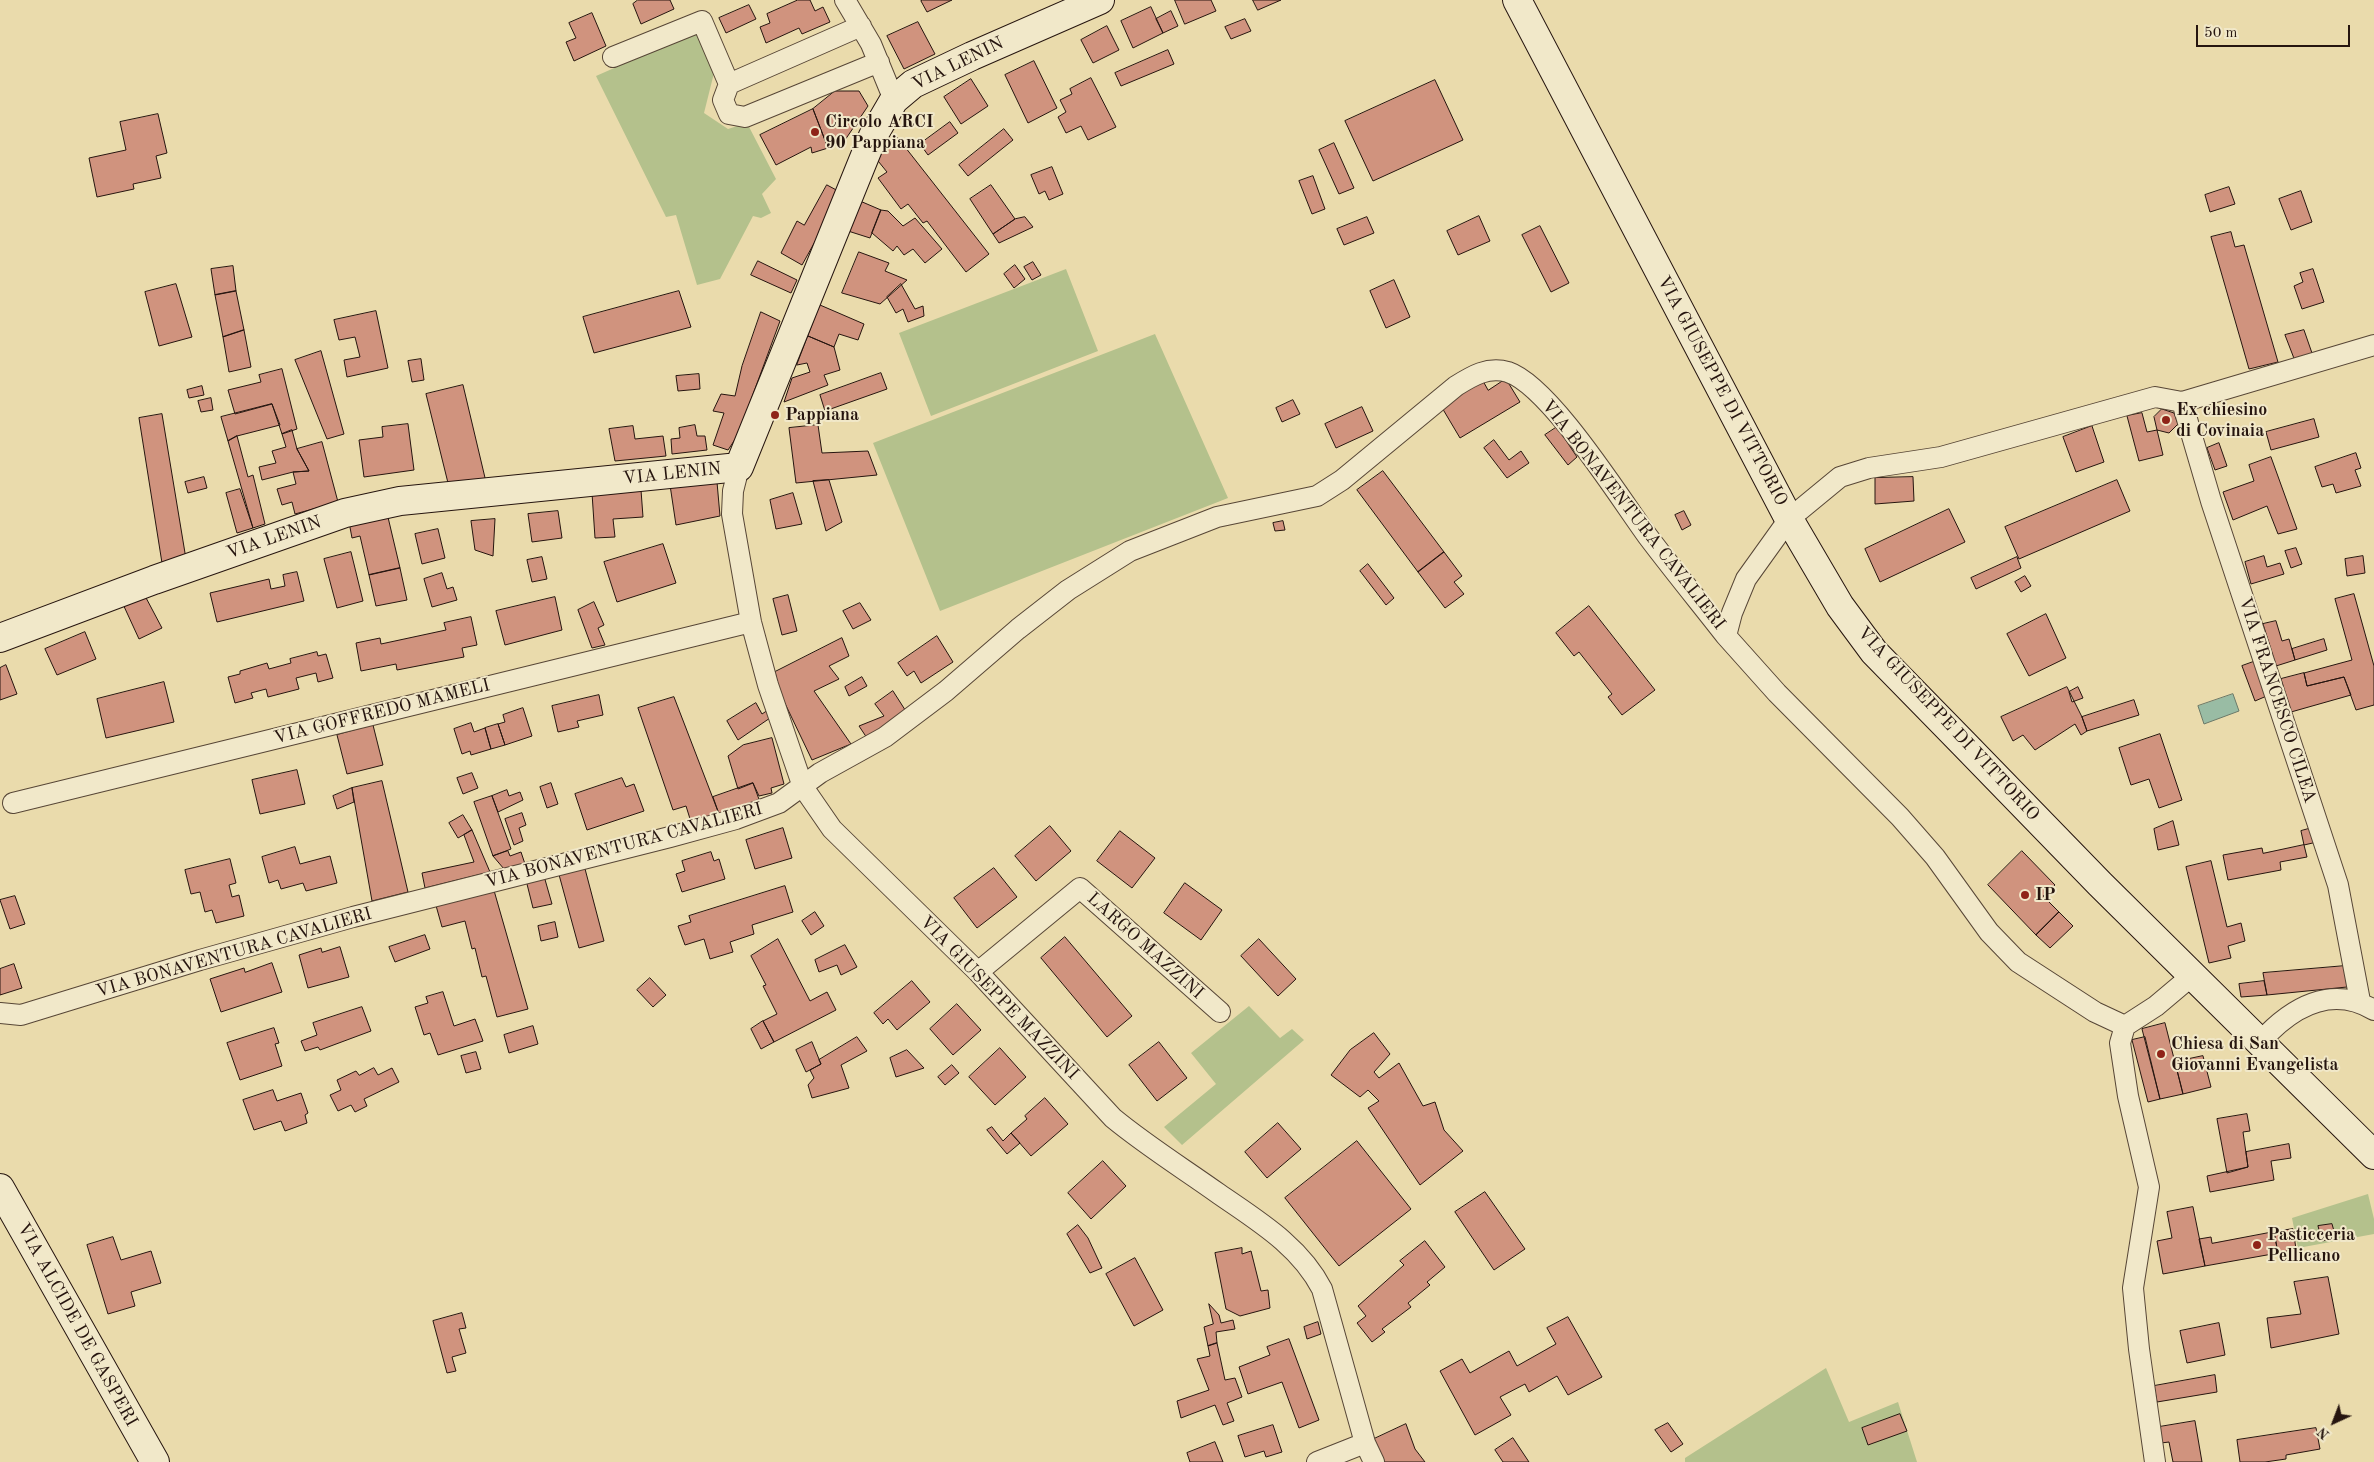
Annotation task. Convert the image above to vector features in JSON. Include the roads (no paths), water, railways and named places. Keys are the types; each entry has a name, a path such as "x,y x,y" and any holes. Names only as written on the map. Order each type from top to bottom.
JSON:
{"street":[{"path":"845,0 861,26 879,62 894,100"},
{"name":"VIA LENIN","path":"0,638 154,580 345,513 400,501 739,467 873,136 894,100 904,91 922,80 1100,0"},
{"name":"VIA GIUSEPPE DI VITTORIO","path":"1517,0 1789,518 1840,606 1874,652 2100,884 2194,974 2374,1155"},
{"path":"613,57 702,21 729,84 723,100 730,114 745,117 879,62"},
{"path":"729,84 861,26"},
{"name":"VIA BONAVENTURA CAVALIERI","path":"1726,636 1732,613 1746,579 1789,518 1840,477 1869,468 1941,456 2155,398 2182,402 2374,345"},
{"name":"VIA BONAVENTURA CAVALIERI","path":"0,1013 21,1015 200,960 353,918 736,819 779,803 820,773 885,737 946,691 1018,629 1060,596 1130,551 1217,518 1316,496 1342,480 1456,386 1475,375 1489,370 1507,372 1522,379 1548,402 1650,539 1726,636 1777,693 1900,817 1934,857 1989,932 2018,962 2095,1012 2125,1026"},
{"name":"VIA FRANCESCO CILEA","path":"2182,402 2214,510 2338,885 2367,1006"},
{"name":"VIA GIUSEPPE MAZZINI","path":"739,467 735,481 732,514 751,622 768,685 803,787 832,829 978,972 1113,1118 1141,1140 1262,1223 1301,1257 1312,1270 1322,1289 1365,1443 1374,1462"},
{"name":"VIA GOFFREDO MAMELI","path":"13,803 751,622"},
{"name":"LARGO MAZZINI","path":"978,972 1080,888 1220,1012"},
{"path":"2156,1462 2138,1349 2133,1288 2149,1187 2128,1096 2120,1043 2125,1026 2156,1006 2194,974"},
{"name":"VIA FRANCESCO CILEA","path":"2261,1041 2287,1016 2306,1006 2343,998 2367,1006"},
{"name":"VIA ALCIDE DE GASPERI","path":"0,1188 155,1462"},
{"path":"1317,1462 1365,1443"}],"place":[{"name":"Circolo ARCI 90 Pappiana","path":"815,132"},
{"name":"Pappiana","path":"775,415"},
{"name":"Ex chiesino di Covinaia","path":"2166,420"},
{"name":"IP","path":"2025,895"},
{"name":"Chiesa di San Giovanni Evangelista","path":"2161,1054"},
{"name":"Pasticceria Pellicano","path":"2257,1245"}]}
